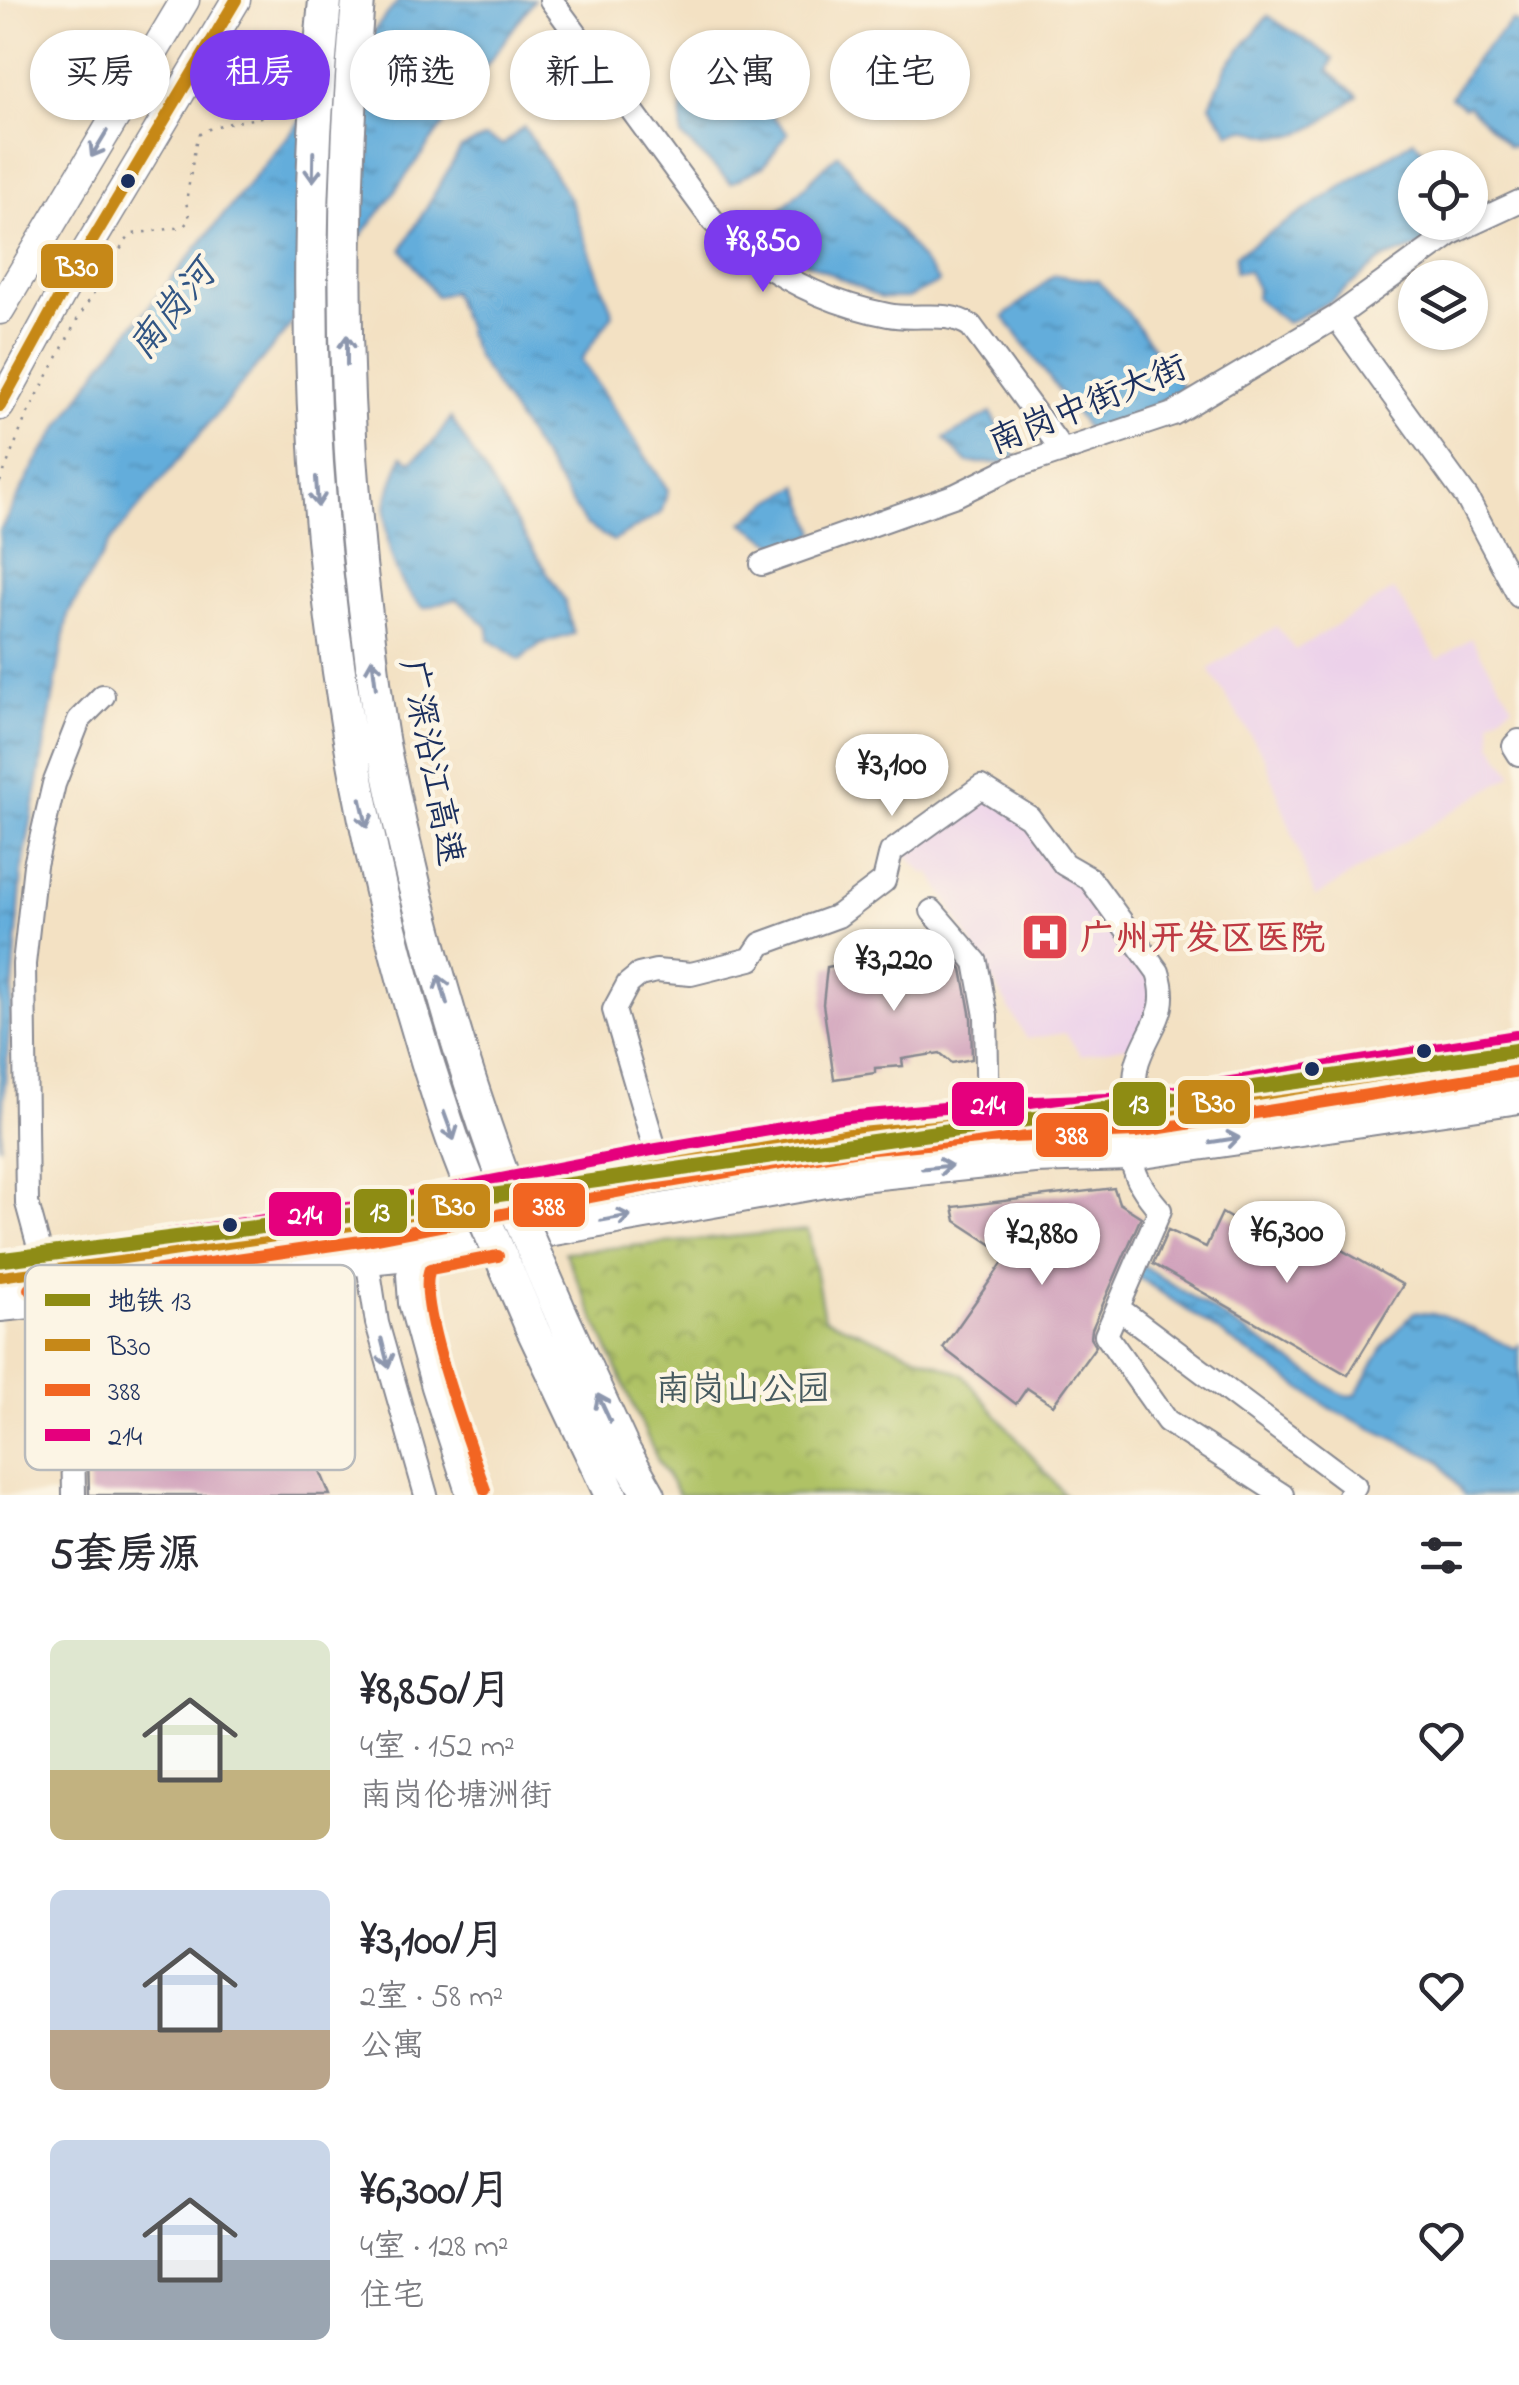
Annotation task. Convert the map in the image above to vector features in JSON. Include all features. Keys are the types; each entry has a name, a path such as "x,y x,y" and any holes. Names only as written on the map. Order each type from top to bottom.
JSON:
{"highway":[{"name":"广深沿江高速","path":"325,0 313,148 311,261 316,454 328,598 349,748 400,969 448,1126 545,1319 649,1495"},
{"name":"广深沿江高速","path":"358,0 346,210 347,386 355,532 383,742 427,933 463,1058 545,1319 611,1495"},
{"path":"129,1265 850,1134 988,1121 1133,1115 1519,1053"},
{"path":"303,1265 416,1253 860,1175 1034,1157 1129,1154 1519,1097"}],"main road":[{"path":"0,310 185,0"},
{"path":"0,406 41,327 236,0"},
{"path":"0,310 11,305 28,308 41,327"}],"street":[{"path":"556,7 689,189 744,252 831,300 892,316 955,316 971,326 1063,451"},
{"name":"南岗中街大街","path":"762,564 956,496 1011,468 1173,414 1336,317 1452,233 1519,202"},
{"path":"1336,317 1467,498 1519,596"},
{"path":"18,1285 27,1203 24,964 35,865 54,784 79,720 104,696"},
{"path":"1519,741 1514,746 1519,754"},
{"path":"660,1166 614,1010 628,984 639,975 656,971 691,974 751,959 762,944 838,916 884,881 890,852 981,787 1029,817 1064,864 1090,880 1158,972 1163,987 1163,1008 1136,1064 1129,1154 1141,1189 1160,1210 1106,1336 1167,1421 1282,1495"},
{"path":"932,910 976,962 986,1016 988,1121"},
{"path":"416,1253 408,1276 410,1303 432,1387 468,1495"},
{"path":"367,1258 377,1322 426,1495"},
{"path":"1118,1308 1355,1486 1349,1495"},
{"path":"74,1470 74,1495"}],"path":[{"path":"0,482 25,419 124,242 132,234 183,227 190,219 186,202 197,136 210,126 243,120"}],"shaded area":[{"path":"1394,590 1438,659 1471,638 1513,705 1491,720 1492,744 1513,774 1315,897 1265,758 1209,669 1276,626 1295,650"},
{"name":"广州开发区医院","path":"981,791 1020,817 1093,895 1153,979 1154,1002 1138,1044 1081,1055 1065,1033 1027,1039 930,872 925,874 902,850"}],"green space":[{"name":"南岗山公园","path":"808,1230 824,1318 962,1374 1065,1495 679,1495 658,1461 565,1252"}],"water":[{"path":"399,0 534,0 490,60 490,30 375,30"},
{"path":"1268,16 1333,58 1328,71 1358,96 1301,133 1230,133 1210,105 1227,66"},
{"path":"1512,21 1519,24 1519,146 1509,146 1468,105 1464,107 1451,97 1474,61"},
{"name":"南岗河","path":"350,60 350,120 447,120 281,337 110,542 68,614 22,872 0,1147 0,531 38,459 103,363 301,120 330,120 330,85"},
{"path":"682,120 776,120 788,133 764,166 731,183 682,137"},
{"path":"524,127 570,199 613,314 581,360 668,490 661,513 613,541 586,525 476,356 452,292 436,296 402,249 461,148 486,137 503,145"},
{"path":"1414,140 1423,150 1399,150"},
{"path":"1398,150 1398,240 1431,240 1381,260 1331,301 1287,323 1256,298 1257,289 1248,271 1235,272 1236,255"},
{"path":"838,154 939,282 908,298 881,298 804,261 808,248 787,224 772,218"},
{"path":"1054,275 1098,281 1127,312 1185,391 1091,434 1004,317"},
{"path":"991,413 1016,456 1003,463 968,463 944,439"},
{"path":"451,418 565,601 574,634 540,644 520,660 489,639 489,628 457,599 424,608 406,588 394,563 386,509 402,456 411,462 432,444"},
{"path":"799,486 816,533 796,544 777,545 743,523 773,500"},
{"path":"1139,1263 1345,1396 1356,1395 1383,1347 1414,1312 1442,1315 1515,1349 1519,1345 1519,1495 1464,1495 1439,1460 1333,1410 1134,1274"}],"building":[{"path":"889,955 913,956 925,972 959,965 971,1018 972,1059 952,1063 940,1053 902,1059 903,1066 875,1068 875,1073 834,1079 823,1004 827,967"},
{"path":"1114,1188 1119,1203 1141,1217 1092,1329 1091,1338 1096,1346 1053,1405 1027,1388 1016,1404 943,1348 1008,1255 956,1221 953,1207"},
{"path":"1222,1213 1268,1240 1282,1216 1403,1285 1348,1375 1153,1264 1168,1230 1206,1247"},
{"path":"88,1470 320,1470 330,1495 89,1495"}],"metro line":[{"name":"13","path":"0,1260 368,1213 1519,1050"}],"transit line":[{"name":"B30","path":"0,406 70,278 236,0"},
{"name":"214","path":"0,1258 355,1207 847,1117 987,1104 1131,1098 1516,1036"},
{"name":"B30","path":"76,1265 358,1224 850,1134 988,1121 1133,1115 1519,1053"},
{"name":"388","path":"195,1265 361,1241 852,1151 989,1138 1136,1132 1519,1071"},
{"name":"388","path":"485,1490 437,1343 427,1287 430,1269 498,1256"},
{"name":"B30","path":"0,1276 25,1272"}],"place":[{"name":"广州开发区医院","path":"1045,937"}]}
